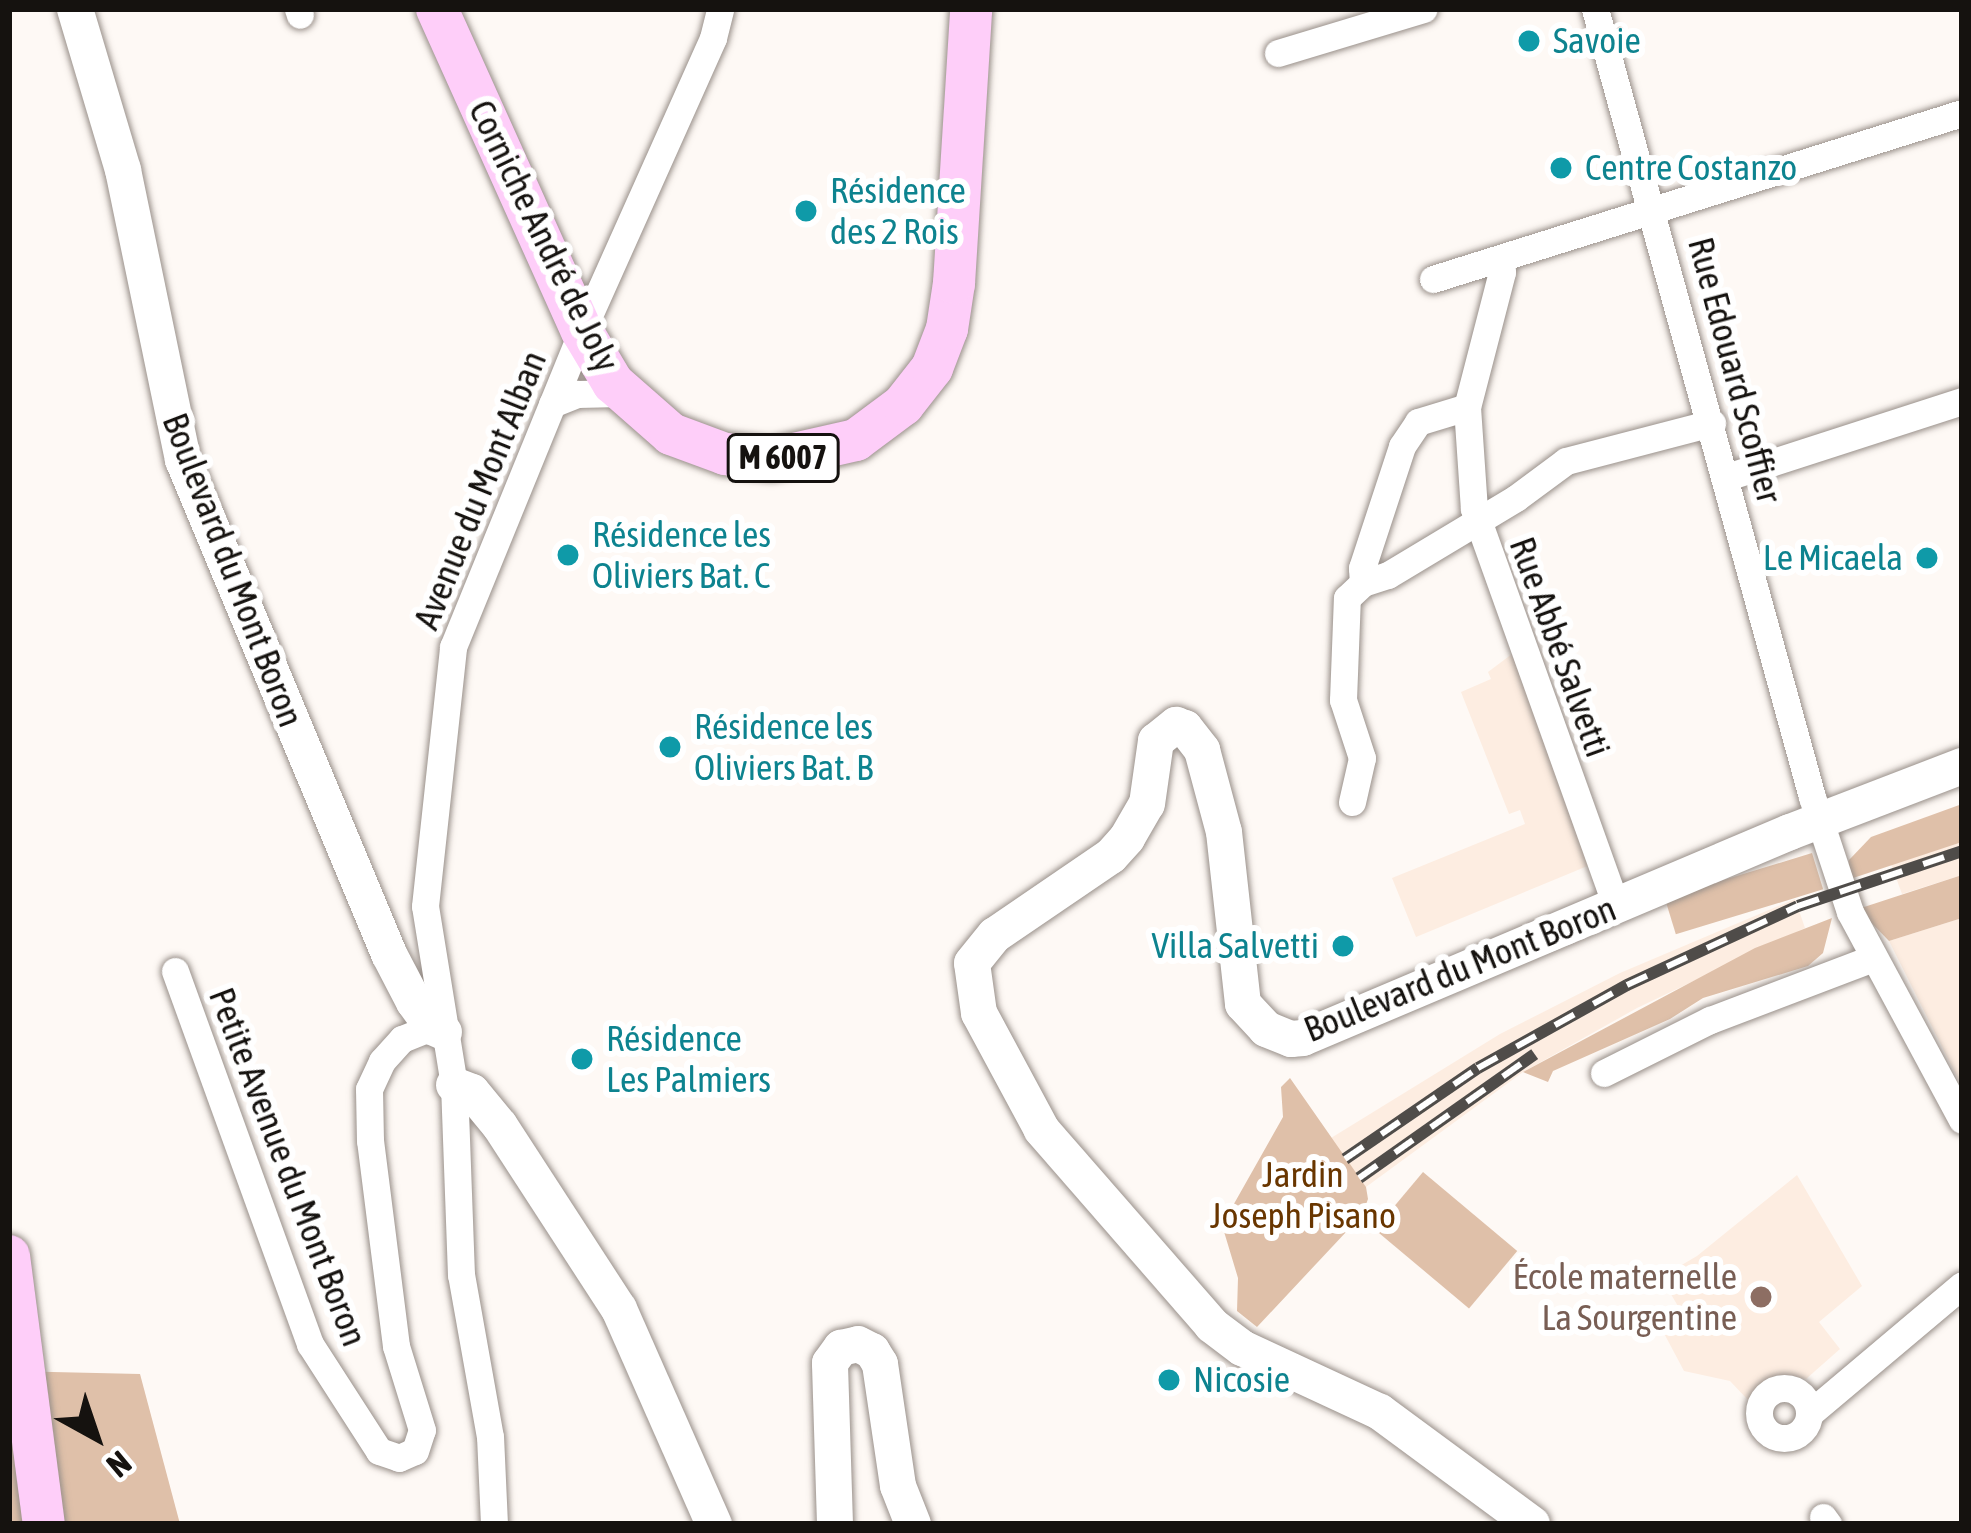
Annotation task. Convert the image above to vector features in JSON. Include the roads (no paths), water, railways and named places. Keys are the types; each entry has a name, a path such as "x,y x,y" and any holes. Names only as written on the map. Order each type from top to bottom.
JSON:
{"main road":[{"name":"Corniche André de Joly","path":"437,9 582,331 621,393 671,434 749,458 799,456 856,440 903,405 932,368 947,329 971,9"},
{"path":"9,1256 44,1524"}],"street":[{"name":"Boulevard du Mont Boron","path":"75,9 123,170 183,460 380,934 414,1002 438,1029"},
{"name":"Avenue du Mont Alban","path":"494,1524 490,1437 461,1275 454,1085 438,1029 425,906 453,647 582,331 713,38 720,9"},
{"path":"1278,53 1424,9"},
{"name":"Rue Edouard Scoffier","path":"1595,9 1820,820 1850,912 1962,1120"},
{"path":"1433,279 1962,113"},
{"path":"1352,802 1362,758 1343,700 1347,598 1363,583 1388,575 1477,520 1467,406 1502,272 1501,258"},
{"path":"552,404 577,394 621,393"},
{"path":"1727,477 1962,401"},
{"path":"1363,583 1362,568 1402,446 1418,422 1467,406"},
{"name":"Rue Abbé Salvetti","path":"1616,905 1477,520 1567,460 1712,423"},
{"name":"Boulevard du Mont Boron","path":"1532,1524 1380,1412 1242,1348 1212,1325 1042,1130 979,1013 972,964 994,935 1111,856 1127,838 1147,804 1156,741 1176,725 1185,728 1202,750 1224,832 1243,1004 1277,1036 1304,1038 1820,820 1962,766"},
{"path":"1604,1073 1710,1020 1874,958"},
{"name":"Petite Avenue du Mont Boron","path":"175,971 310,1344 379,1451 399,1458 415,1450 422,1430 395,1346 370,1142 369,1089 382,1061 402,1039 438,1029"},
{"path":"454,1085 472,1093 500,1126 619,1310 714,1524"},
{"path":"1809,1414 1962,1286"},
{"path":"835,1524 830,1363 841,1348 858,1343 872,1351 880,1364 898,1486 914,1524"}],"railway":[{"path":"1345,1159 1478,1068 1627,985 1798,906 1962,851"},
{"path":"1359,1178 1535,1054"}],"place":[{"name":"Savoie","path":"1529,41"},
{"name":"Centre Costanzo","path":"1561,168"},
{"name":"Résidence des 2 Rois","path":"806,211"},
{"name":"Résidence les Oliviers Bat. C","path":"568,555"},
{"name":"Le Micaela","path":"1927,558"},
{"name":"Résidence les Oliviers Bat. B","path":"670,747"},
{"name":"Villa Salvetti","path":"1343,946"},
{"name":"Résidence Les Palmiers","path":"582,1059"},
{"name":"École maternelle La Sourgentine","path":"1761,1297"},
{"name":"Nicosie","path":"1169,1380"}],"park label":[{"name":"Jardin Joseph Pisano","path":"1303,1194"}]}
